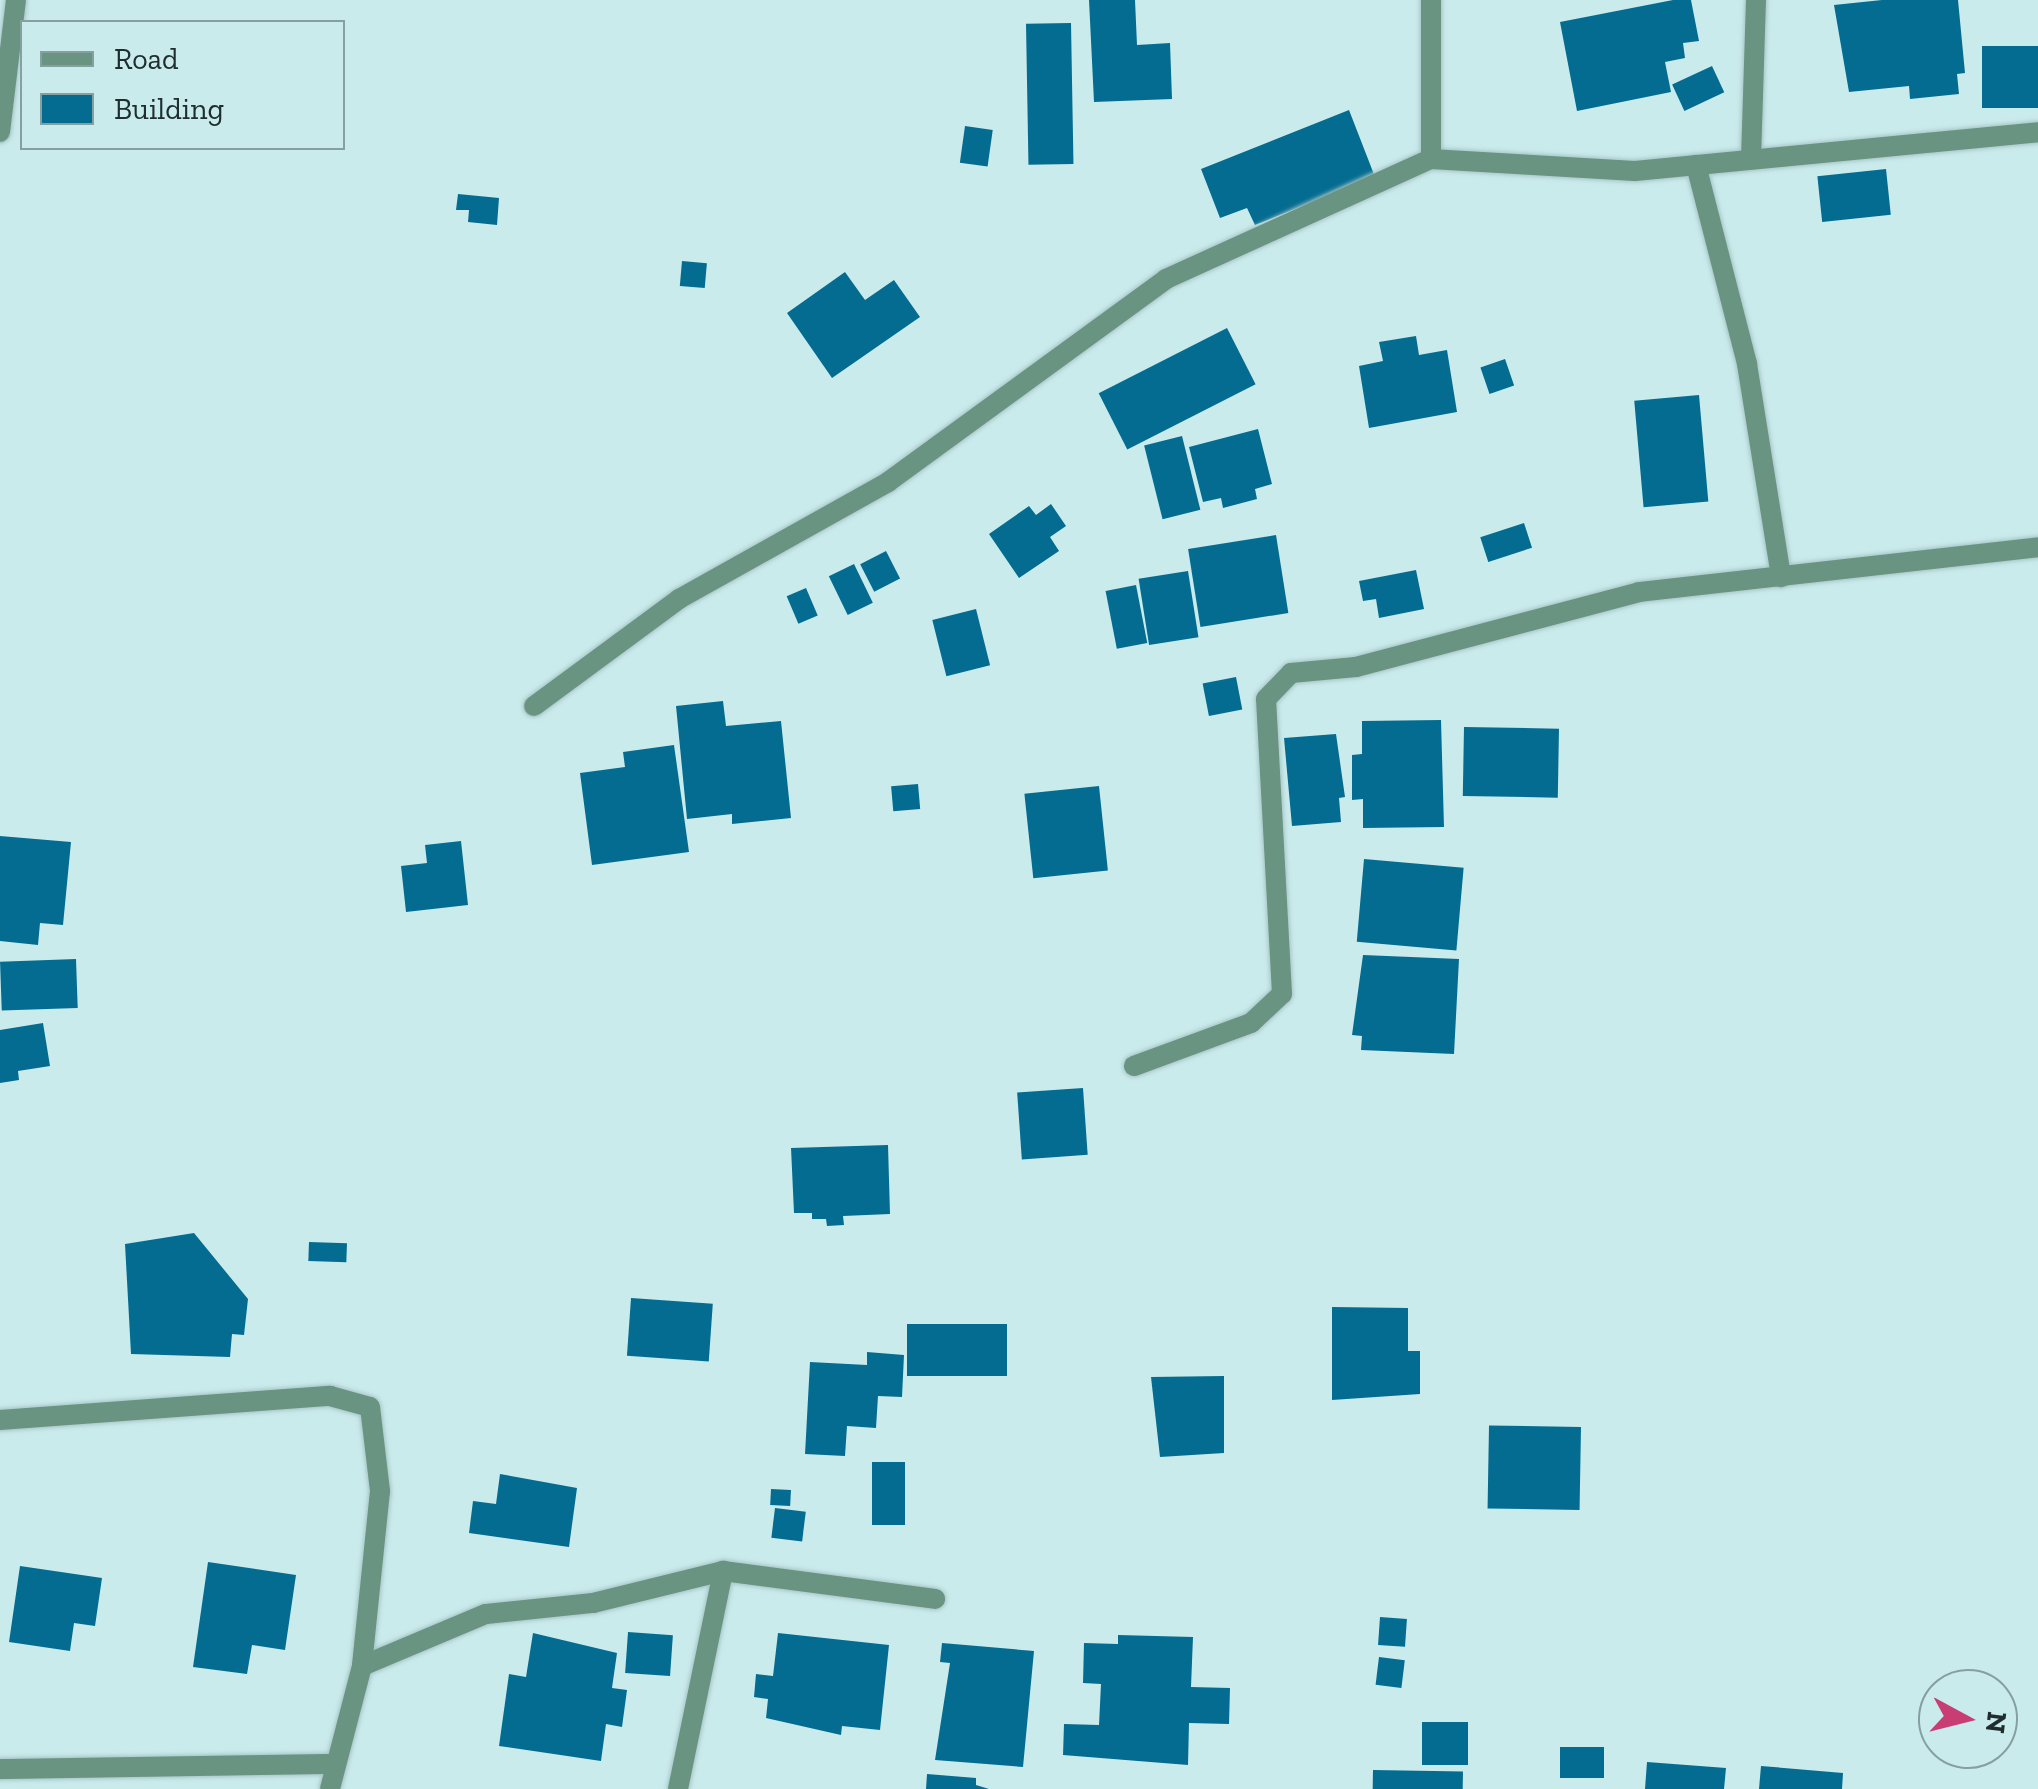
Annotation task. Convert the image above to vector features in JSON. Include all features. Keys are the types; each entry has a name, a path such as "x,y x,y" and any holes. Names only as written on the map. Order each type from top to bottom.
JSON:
{"street":[{"path":"0,132 16,0"},
{"path":"1432,0 1432,160"},
{"path":"1751,160 1756,0"},
{"path":"534,706 679,600 888,482 1166,279 1432,160 1635,171 2038,132"},
{"path":"1696,165 1747,364 1781,577"},
{"path":"1134,1066 1251,1023 1282,994 1266,699 1290,673 1356,667 1639,592 2038,547"},
{"path":"0,1420 330,1396 370,1407 380,1492 362,1666 332,1764 330,1789"},
{"path":"362,1666 486,1614 593,1603 723,1571 934,1599"},
{"path":"678,1789 723,1571"},
{"path":"0,1769 332,1764"}],"building":[{"path":"1089,0 1135,0 1137,45 1170,43 1172,99 1094,102"},
{"path":"1691,0 1699,41 1683,43 1685,58 1665,62 1671,92 1577,111 1560,22"},
{"path":"1882,0 1958,0 1965,73 1957,74 1959,94 1910,99 1909,86 1849,92 1834,5"},
{"path":"1071,23 1073,164 1028,165 1026,24"},
{"path":"1982,46 2038,46 2038,108 1982,108"},
{"path":"1712,66 1724,92 1684,111 1672,85"},
{"path":"1349,110 1375,177 1255,225 1247,208 1220,218 1201,169"},
{"path":"965,126 993,130 988,167 960,163"},
{"path":"1886,169 1891,215 1822,222 1817,176"},
{"path":"458,194 499,198 497,225 468,222 469,210 456,210"},
{"path":"682,261 707,263 705,288 680,286"},
{"path":"845,272 865,300 894,280 920,317 832,378 787,313"},
{"path":"1227,328 1256,384 1127,450 1099,393"},
{"path":"1416,336 1419,355 1447,350 1457,412 1369,428 1359,366 1383,361 1379,342"},
{"path":"1505,359 1514,385 1490,394 1480,367"},
{"path":"1699,395 1708,502 1644,507 1634,401"},
{"path":"1258,429 1272,484 1255,489 1257,499 1223,508 1221,498 1203,502 1189,447"},
{"path":"1182,436 1200,510 1163,519 1144,445"},
{"path":"1051,504 1066,526 1050,537 1059,551 1019,578 989,534 1029,506 1036,515"},
{"path":"1524,523 1532,548 1488,562 1480,537"},
{"path":"1276,535 1288,613 1200,627 1188,549"},
{"path":"886,551 900,579 874,592 860,564"},
{"path":"854,564 873,603 848,615 829,576"},
{"path":"1416,570 1424,609 1379,618 1376,599 1363,601 1359,581"},
{"path":"1188,571 1198,637 1149,645 1139,579"},
{"path":"1136,585 1147,643 1117,649 1106,591"},
{"path":"806,588 818,616 798,624 787,596"},
{"path":"976,609 990,665 946,676 932,620"},
{"path":"1236,677 1242,709 1209,716 1203,683"},
{"path":"723,701 726,726 781,721 791,818 732,824 732,814 687,819 676,706"},
{"path":"1441,720 1444,827 1363,828 1363,799 1352,800 1352,755 1362,754 1362,721"},
{"path":"1464,727 1559,729 1558,798 1463,796"},
{"path":"1336,734 1345,797 1339,798 1341,822 1292,826 1284,738"},
{"path":"674,745 689,852 592,865 580,773 625,767 623,752"},
{"path":"918,784 920,809 893,811 891,786"},
{"path":"1099,786 1108,871 1033,878 1024,794"},
{"path":"0,836 71,842 63,925 40,923 38,945 0,941"},
{"path":"461,841 468,905 406,912 401,866 427,863 425,845"},
{"path":"1364,859 1464,868 1456,950 1357,942"},
{"path":"1363,955 1459,959 1454,1054 1361,1050 1362,1036 1352,1035"},
{"path":"76,959 78,1008 2,1011 0,962"},
{"path":"43,1023 50,1066 18,1071 19,1080 0,1083 0,1030"},
{"path":"1083,1088 1088,1155 1022,1159 1017,1093"},
{"path":"888,1145 890,1214 843,1216 844,1225 827,1226 826,1219 812,1219 812,1213 794,1213 791,1148"},
{"path":"194,1233 248,1299 244,1335 232,1334 230,1357 131,1354 125,1244"},
{"path":"309,1242 347,1243 346,1262 308,1261"},
{"path":"631,1298 713,1304 709,1362 627,1356"},
{"path":"1332,1307 1408,1308 1408,1351 1420,1351 1420,1394 1332,1400"},
{"path":"907,1324 1007,1324 1007,1376 907,1376"},
{"path":"867,1352 904,1355 902,1397 878,1396 876,1428 847,1426 845,1456 805,1454 810,1362 867,1365"},
{"path":"1224,1376 1224,1453 1160,1457 1151,1377"},
{"path":"1489,1425 1581,1427 1580,1510 1488,1508"},
{"path":"872,1462 905,1462 905,1525 872,1525"},
{"path":"500,1474 577,1488 569,1547 469,1533 473,1501 496,1504"},
{"path":"771,1489 791,1490 790,1506 770,1505"},
{"path":"775,1508 806,1512 802,1542 771,1538"},
{"path":"208,1562 296,1575 285,1650 252,1645 247,1674 193,1667"},
{"path":"20,1566 102,1578 95,1626 74,1623 70,1651 9,1642"},
{"path":"1380,1617 1407,1619 1405,1647 1378,1645"},
{"path":"628,1632 673,1635 670,1676 625,1673"},
{"path":"533,1633 617,1653 612,1688 627,1690 622,1727 606,1724 601,1761 499,1746 509,1674 526,1677"},
{"path":"778,1633 889,1645 880,1730 842,1726 841,1735 766,1718 768,1699 754,1697 756,1674 773,1676"},
{"path":"1118,1635 1193,1637 1191,1687 1230,1688 1229,1724 1189,1723 1188,1765 1063,1755 1064,1724 1099,1725 1101,1684 1083,1683 1084,1643 1118,1644"},
{"path":"942,1643 1034,1651 1023,1767 935,1760 950,1663 940,1662"},
{"path":"1379,1657 1405,1660 1401,1688 1376,1685"},
{"path":"1422,1722 1468,1722 1468,1765 1422,1765"},
{"path":"1560,1747 1604,1747 1604,1778 1560,1778"},
{"path":"1647,1762 1726,1768 1724,1789 1645,1789"},
{"path":"1761,1766 1843,1773 1842,1789 1759,1789"},
{"path":"1373,1770 1463,1772 1463,1789 1373,1789"},
{"path":"927,1774 976,1778 976,1785 989,1789 926,1789"}]}
